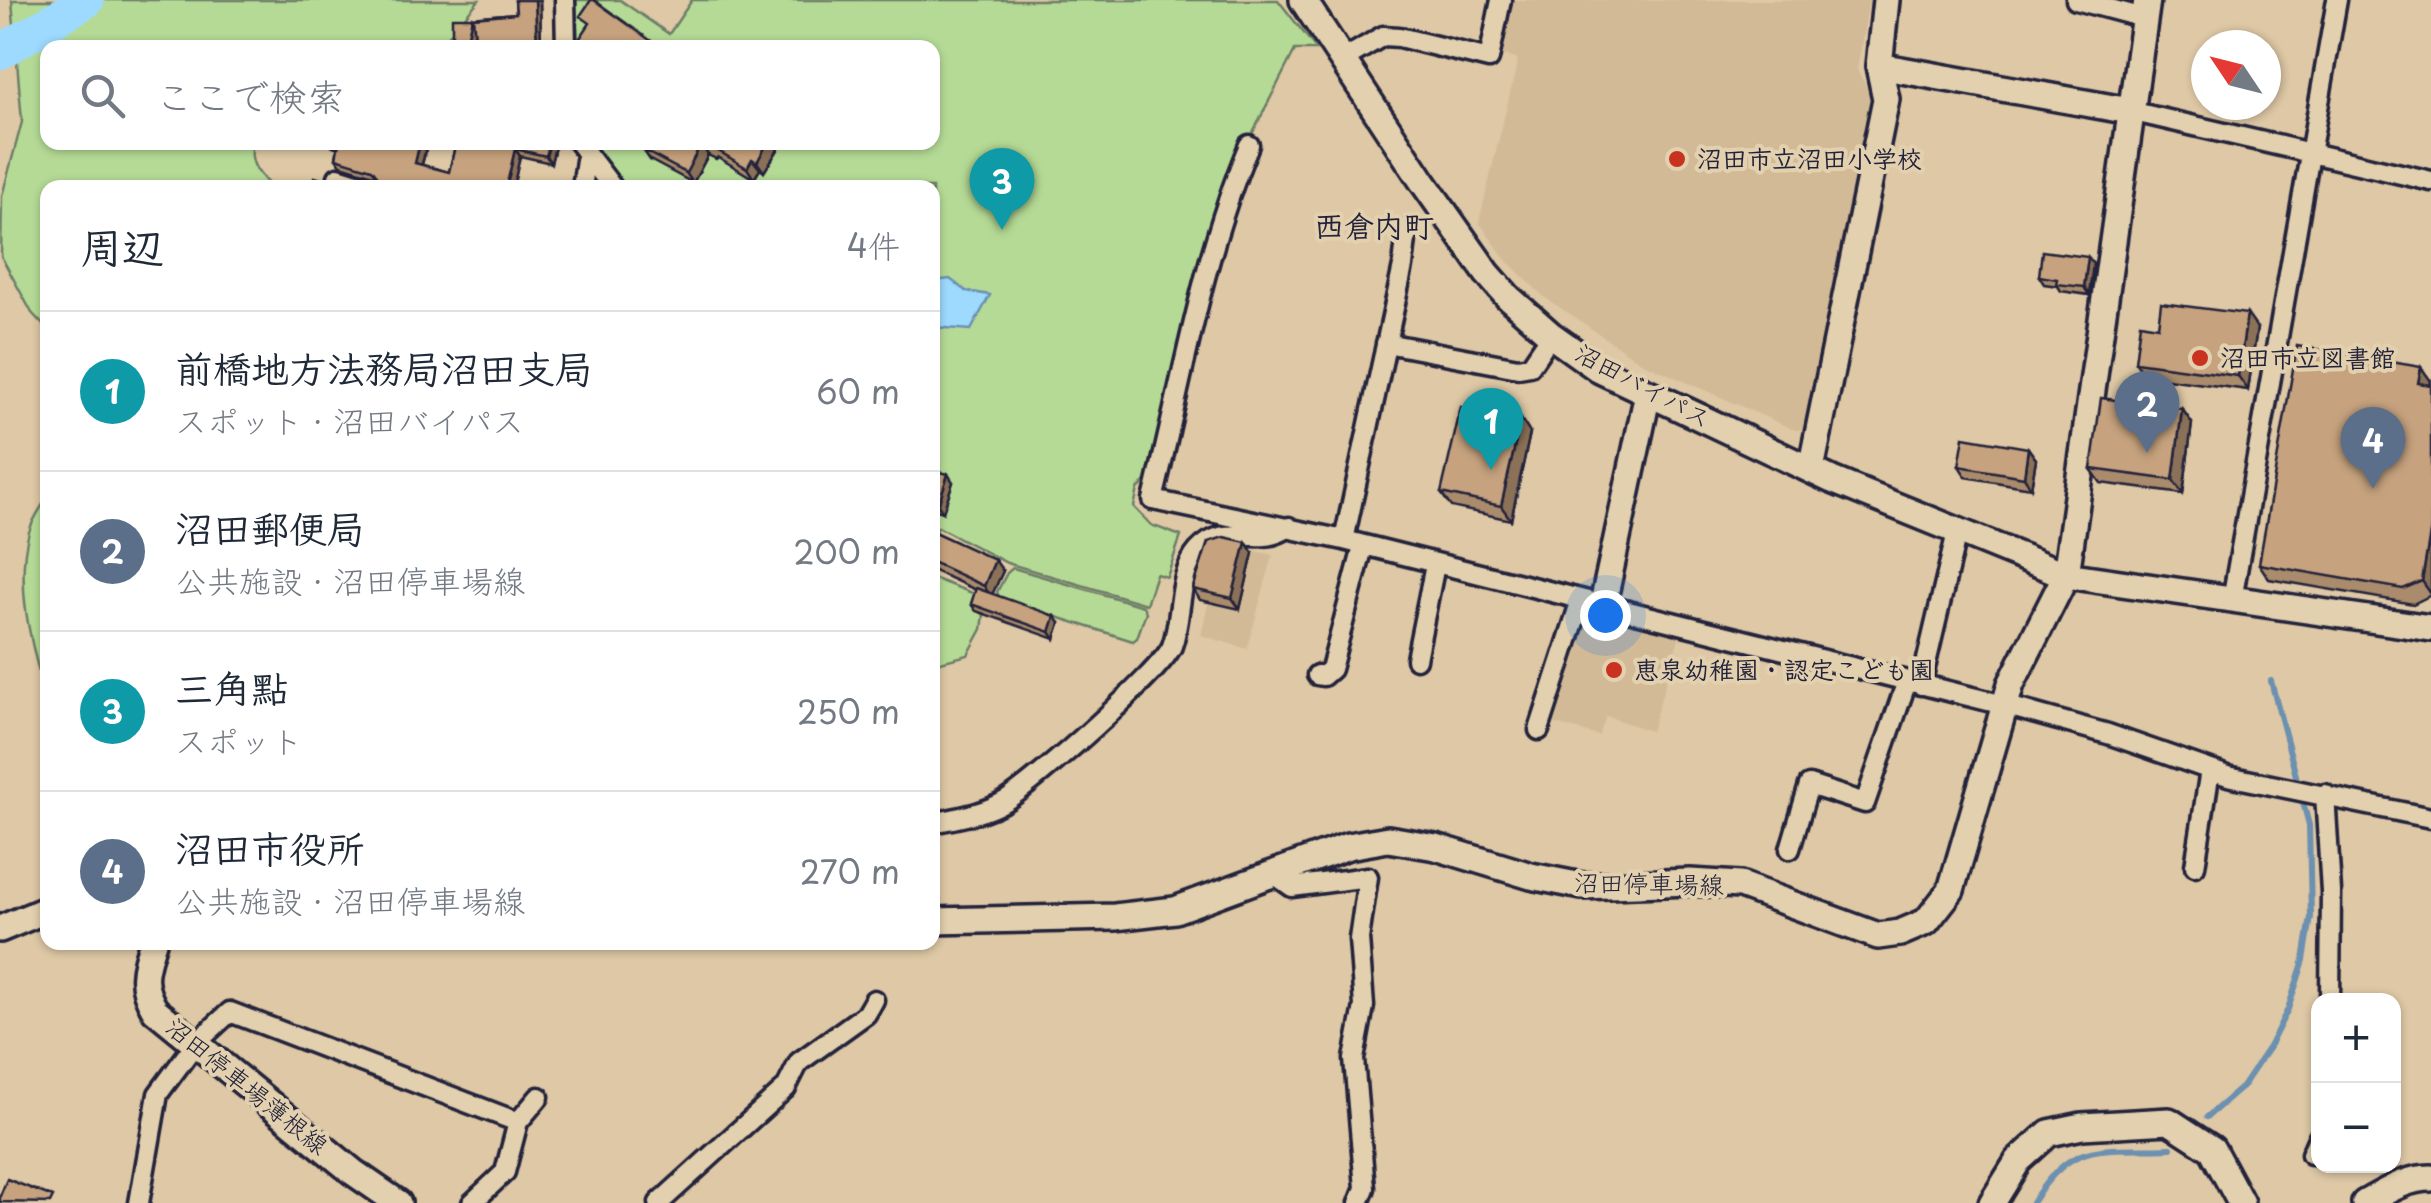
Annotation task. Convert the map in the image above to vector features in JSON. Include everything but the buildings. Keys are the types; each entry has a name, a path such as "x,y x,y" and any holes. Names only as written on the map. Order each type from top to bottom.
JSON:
{"street":[{"path":"565,0 566,40"},
{"name":"沼田バイパス","path":"1304,0 1478,261 1508,297 1551,335 1600,370 1811,470 2066,575"},
{"path":"1344,59 1383,36 1489,59 1501,0"},
{"path":"1811,470 1886,98 1879,66 1886,0"},
{"path":"2076,0 2146,9 2066,575 2431,628"},
{"path":"2232,600 2336,0"},
{"path":"1879,66 2130,111 2431,181"},
{"path":"1249,146 1206,281 1153,500 1344,540 2004,706 2108,734 2210,770 2431,818"},
{"path":"582,150 582,180"},
{"path":"584,150 607,180"},
{"path":"338,177 348,180"},
{"path":"1344,540 1403,266 1406,230"},
{"path":"1386,344 1518,368 1530,366 1551,335"},
{"path":"1538,730 1592,602 1648,392"},
{"path":"940,821 1002,802 1038,777 1153,670 1171,648 1188,570 1195,554 1207,542 1222,535 1275,537 1289,527"},
{"path":"1790,850 1809,785 1865,802 1914,683 1957,532"},
{"path":"1316,675 1323,676 1331,668 1363,547"},
{"path":"1416,659 1436,565"},
{"name":"沼田停車場線","path":"940,921 1141,916 1194,904 1348,846 1388,839 1436,847 1531,876 1582,886 1690,882 1740,885 1878,936 1890,935 1926,922 1952,890 2004,706 2037,628 2066,575"},
{"path":"2196,866 2210,770"},
{"path":"2326,794 2330,993"},
{"path":"1274,875 1292,887 1368,877 1359,939 1364,1006 1354,1059 1365,1188 1360,1203"},
{"path":"0,929 40,912"},
{"name":"沼田停車場薄根線","path":"151,950 146,964 145,994 169,1024 352,1172 398,1203"},
{"path":"659,1203 786,1088 799,1062 866,1014 874,1000"},
{"path":"138,1203 158,1094 195,1044 230,1012 518,1122"},
{"path":"472,1203 504,1172 518,1122 540,1098"},
{"path":"1992,1203 2018,1161 2049,1134 2082,1126 2169,1121 2212,1149 2240,1203"},
{"path":"2365,1203 2398,1184 2431,1178"}],"shaded area":[{"name":"沼田市立沼田小学校","path":"1508,0 1869,0 1857,70 1872,96 1807,429 1795,430 1641,362 1544,297 1507,261 1479,222 1518,60 1496,52"},
{"path":"1214,542 1273,555 1247,649 1201,635 1208,604 1199,601"},
{"name":"恵泉幼稚園・認定こども園","path":"1581,600 1683,625 1651,731 1606,716 1599,736 1542,720"}],"green space":[{"path":"12,0 479,0 445,40 40,40 40,150 252,150 253,162 265,180 40,180 40,322 1,256 2,196 22,122"},
{"path":"576,0 620,0 669,34 692,0 1278,0 1317,50 1295,50 1248,142 1154,474 1138,489 1134,507 1151,525 1181,536 1167,577 1156,574 1146,604 1007,563 940,528 940,180 574,180 577,150 940,150 940,40 578,40"},
{"path":"40,509 40,677 24,596 25,553"},
{"path":"1013,568 1143,606 1146,612 1137,638 1133,641 1000,599 997,592"},
{"path":"940,581 975,594 985,607 982,629 968,655 940,662"}],"water":[{"path":"950,279 966,291 990,295 971,330 940,328 940,280"}],"waterway":[{"path":"0,52 87,0"},
{"path":"2207,1117 2242,1087 2269,1047 2288,1009 2304,960 2311,917 2309,825 2271,681"},
{"path":"2032,1203 2061,1167 2076,1157 2107,1149 2171,1148"}],"place":[{"name":"沼田市立沼田小学校","path":"1677,159"},
{"name":"三角點","path":"1002,230"},
{"name":"沼田市立図書館","path":"2200,358"},
{"name":"沼田郵便局","path":"2147,453"},
{"name":"前橋地方法務局沼田支局","path":"1491,470"},
{"name":"沼田市役所","path":"2373,489"},
{"name":"恵泉幼稚園・認定こども園","path":"1614,670"}],"district":[{"name":"西倉内町","path":"1374,227"}]}
